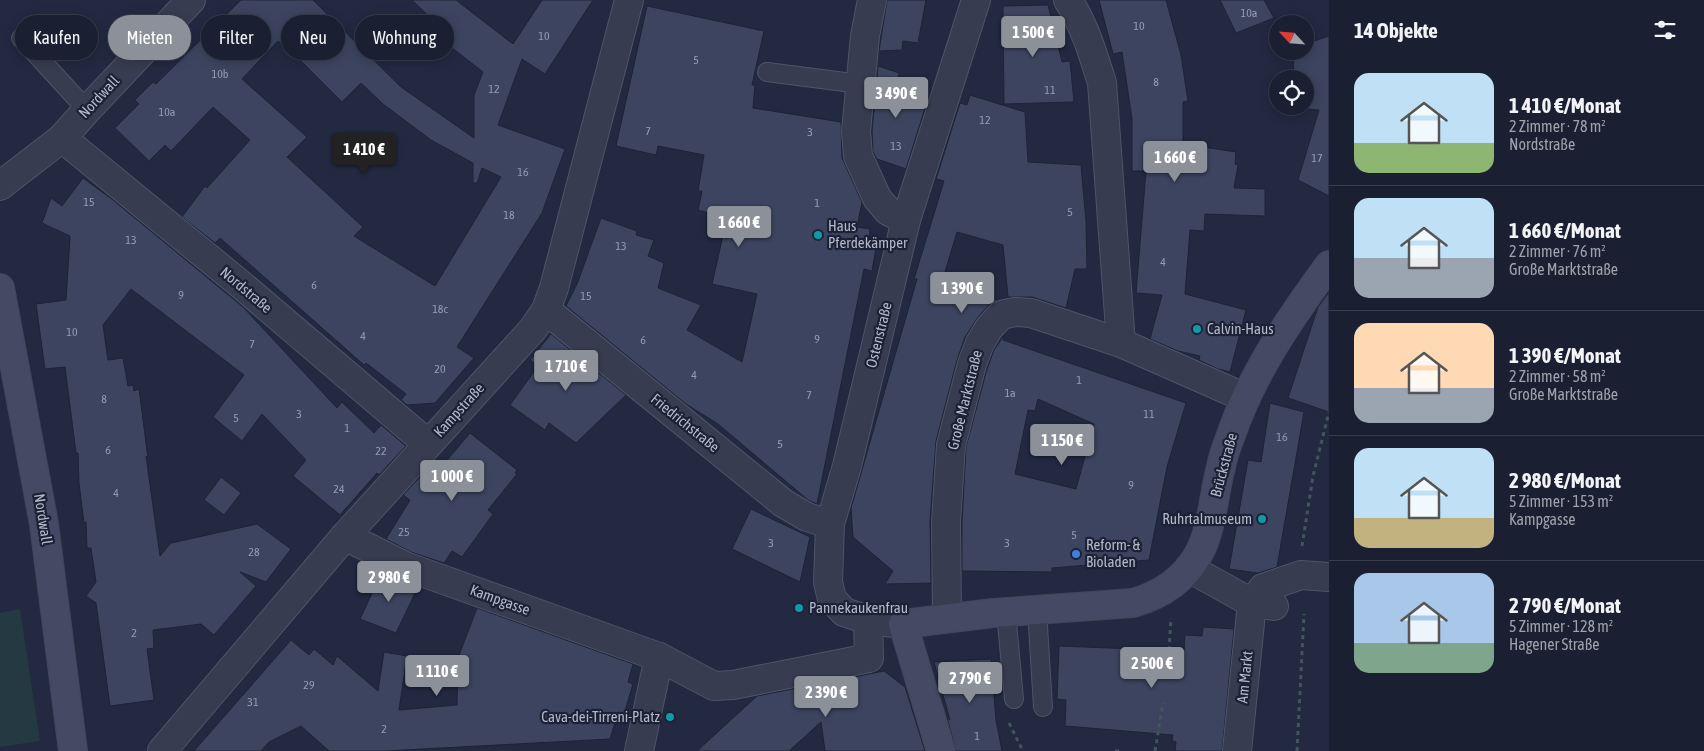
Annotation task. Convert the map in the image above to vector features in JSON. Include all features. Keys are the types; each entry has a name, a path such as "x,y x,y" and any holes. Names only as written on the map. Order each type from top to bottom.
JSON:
{"street":[{"name":"Nordwall","path":"0,186 62,138 86,110 191,0"},
{"name":"Kampstraße","path":"162,751 345,536 533,328 546,310 554,288 629,0"},
{"path":"872,0 865,36 860,84 856,131 858,156 877,198 888,211 906,220"},
{"name":"Ostenstraße","path":"903,624 868,620 844,612 832,598 828,582 830,524 847,466 906,220 976,0"},
{"path":"1068,0 1079,16 1092,49 1102,83 1121,343"},
{"name":"Nordstraße","path":"62,138 239,284 428,444"},
{"name":"Brückstraße","path":"903,624 1006,612 1133,603 1153,597 1173,585 1189,568 1205,540 1231,433 1246,398 1284,327 1329,264"},
{"name":"Nordwall","path":"0,288 44,524 73,751"},
{"name":"Friedrichstraße","path":"546,310 783,503 806,517 830,524"},
{"name":"Große Marktstraße","path":"947,618 946,522 951,445 972,364 980,343 988,328 1001,315 1015,312 1031,313 1121,343 1246,398"},
{"name":"Kampgasse","path":"345,536 405,566 659,658 714,686 733,685 869,658 868,620"},
{"path":"1189,568 1263,605 1263,588 1301,575 1329,576"},
{"name":"Am Markt","path":"1238,751 1263,605 1253,572"},
{"path":"903,624 941,751"},
{"path":"639,751 659,658"}],"lane":[{"path":"41,60 86,110"},
{"path":"767,72 860,84"},
{"path":"1037,610 1043,707"},
{"path":"1006,612 1014,699"}],"path":[{"path":"1297,751 1304,602 1301,575 1303,541 1312,486 1329,412"},
{"path":"1155,751 1163,703"}],"shaded area":[{"path":"20,609 40,741 0,747 0,613"}],"building":[{"path":"241,0 313,0 328,15 281,15 281,43 278,41 271,48 271,15 226,15"},
{"path":"412,0 456,0 513,44 542,0 593,0 545,74 522,59 498,125 565,149 542,213 457,347 474,358 435,403 407,405 401,400 406,394 366,363 364,365 220,238 215,243 182,217 205,186 207,188 250,140 213,107 171,151 165,145 149,161 115,128 139,104 135,100 153,82 156,84 180,60 191,60 191,49 201,40 201,60 260,60 242,79 307,137 287,157 363,227 354,236 435,286 501,177 482,168 477,183 473,183 473,163 431,140 383,104 361,83 342,102 300,60 345,60 345,32 355,42 355,60 374,60 401,87 474,138 474,95 483,72 454,49 454,15 428,15"},
{"path":"887,0 926,0 918,43 903,41 902,50 879,51"},
{"path":"1099,0 1166,0 1181,55 1188,101 1183,102 1183,144 1236,152 1235,164 1238,165 1234,188 1265,189 1265,216 1205,214 1204,231 1190,230 1185,294 1246,310 1230,372 1218,369 1199,360 1200,356 1178,351 1150,339 1162,295 1136,293 1146,171 1132,171 1132,119 1122,52 1113,54"},
{"path":"1220,0 1264,0 1272,15 1269,15 1269,20 1236,33"},
{"path":"1048,5 1062,62 1070,61 1074,102 1004,104 1003,6"},
{"path":"647,6 764,31 752,85 755,85 753,108 841,122 842,158 862,202 857,227 870,229 869,241 877,242 872,271 864,269 817,504 808,500 718,424 686,404 566,306 577,284 601,218 637,231 636,235 654,240 648,256 664,263 658,288 701,305 687,330 742,362 757,294 712,284 727,218 698,210 702,191 698,191 704,155 658,146 656,155 616,146"},
{"path":"1329,36 1329,196 1298,180 1319,110 1314,110 1314,70 1294,70 1293,60 1314,60 1314,41"},
{"path":"878,66 899,73 897,86 929,95 906,169 877,159 873,152 872,131"},
{"path":"970,95 1025,112 1028,162 1081,165 1086,222 1087,269 1075,269 1066,308 1032,297 1008,297 1003,245 957,232 942,282 998,300 990,304 978,317 965,337 957,360 936,441 930,521 931,583 885,584 893,571 853,537 851,508 917,279 914,279 944,181 936,179 960,103 967,105"},
{"path":"83,178 113,200 243,307 337,408 342,402 374,433 381,425 406,446 379,475 377,473 340,515 293,476 306,460 262,414 242,441 213,417 244,375 131,289 103,325 108,360 123,358 128,386 133,385 134,391 139,389 160,556 171,543 257,524 291,549 266,582 240,572 256,586 214,635 201,624 153,630 154,648 147,649 154,700 110,706 96,603 86,596 96,582 91,548 87,548 86,522 84,523 79,483 78,453 76,453 65,367 45,369 36,304 66,300 70,236 42,223 51,198 62,206"},
{"path":"1329,292 1329,412 1288,398 1318,307"},
{"path":"551,334 626,395 576,443 549,423 545,430 510,405 538,366 530,360"},
{"path":"1005,334 1003,340 1186,403 1167,467 1149,560 1052,568 1052,572 962,571 962,522 966,447 994,350","holes":["1038,399 1094,424 1076,489 1015,474 1028,410 1035,411"]},
{"name":"Ruhrtalmuseum","path":"1270,403 1304,412 1277,567 1258,573 1229,569 1248,460 1261,462"},
{"path":"470,433 517,470 515,473 517,474 488,510 493,514 462,557 452,551 444,563 411,552 386,539 410,500 403,495 431,465 438,471"},
{"path":"221,477 241,493 224,515 204,500"},
{"path":"751,509 810,537 800,582 732,549"},
{"path":"382,572 418,587 396,633 360,619"},
{"path":"477,608 633,664 628,682 633,684 624,714 618,713 610,739 385,751 329,751 301,726 269,742 261,751 194,751 291,640 309,655 314,649 333,665 337,656 378,691 384,652 407,656 399,710 457,705 458,658"},
{"path":"1203,627 1234,629 1222,751 1175,751 1176,742 1172,741 1173,735 1065,726 1066,700 1057,699 1059,646 1184,651 1185,635 1202,636"},
{"path":"991,659 996,720 1002,751 956,751 947,718 950,720 934,662"},
{"path":"884,671 905,687 925,751 825,751 821,722 789,751 697,751 757,696"}],"place":[{"name":"Haus Pferdekämper","path":"818,235"},
{"name":"Calvin-Haus","path":"1197,329"},
{"name":"Ruhrtalmuseum","path":"1262,519"},
{"name":"Reform- & Bioladen","path":"1076,554"},
{"name":"Pannekaukenfrau","path":"799,608"},
{"name":"Cava-dei-Tirreni-Platz","path":"670,717"}]}
